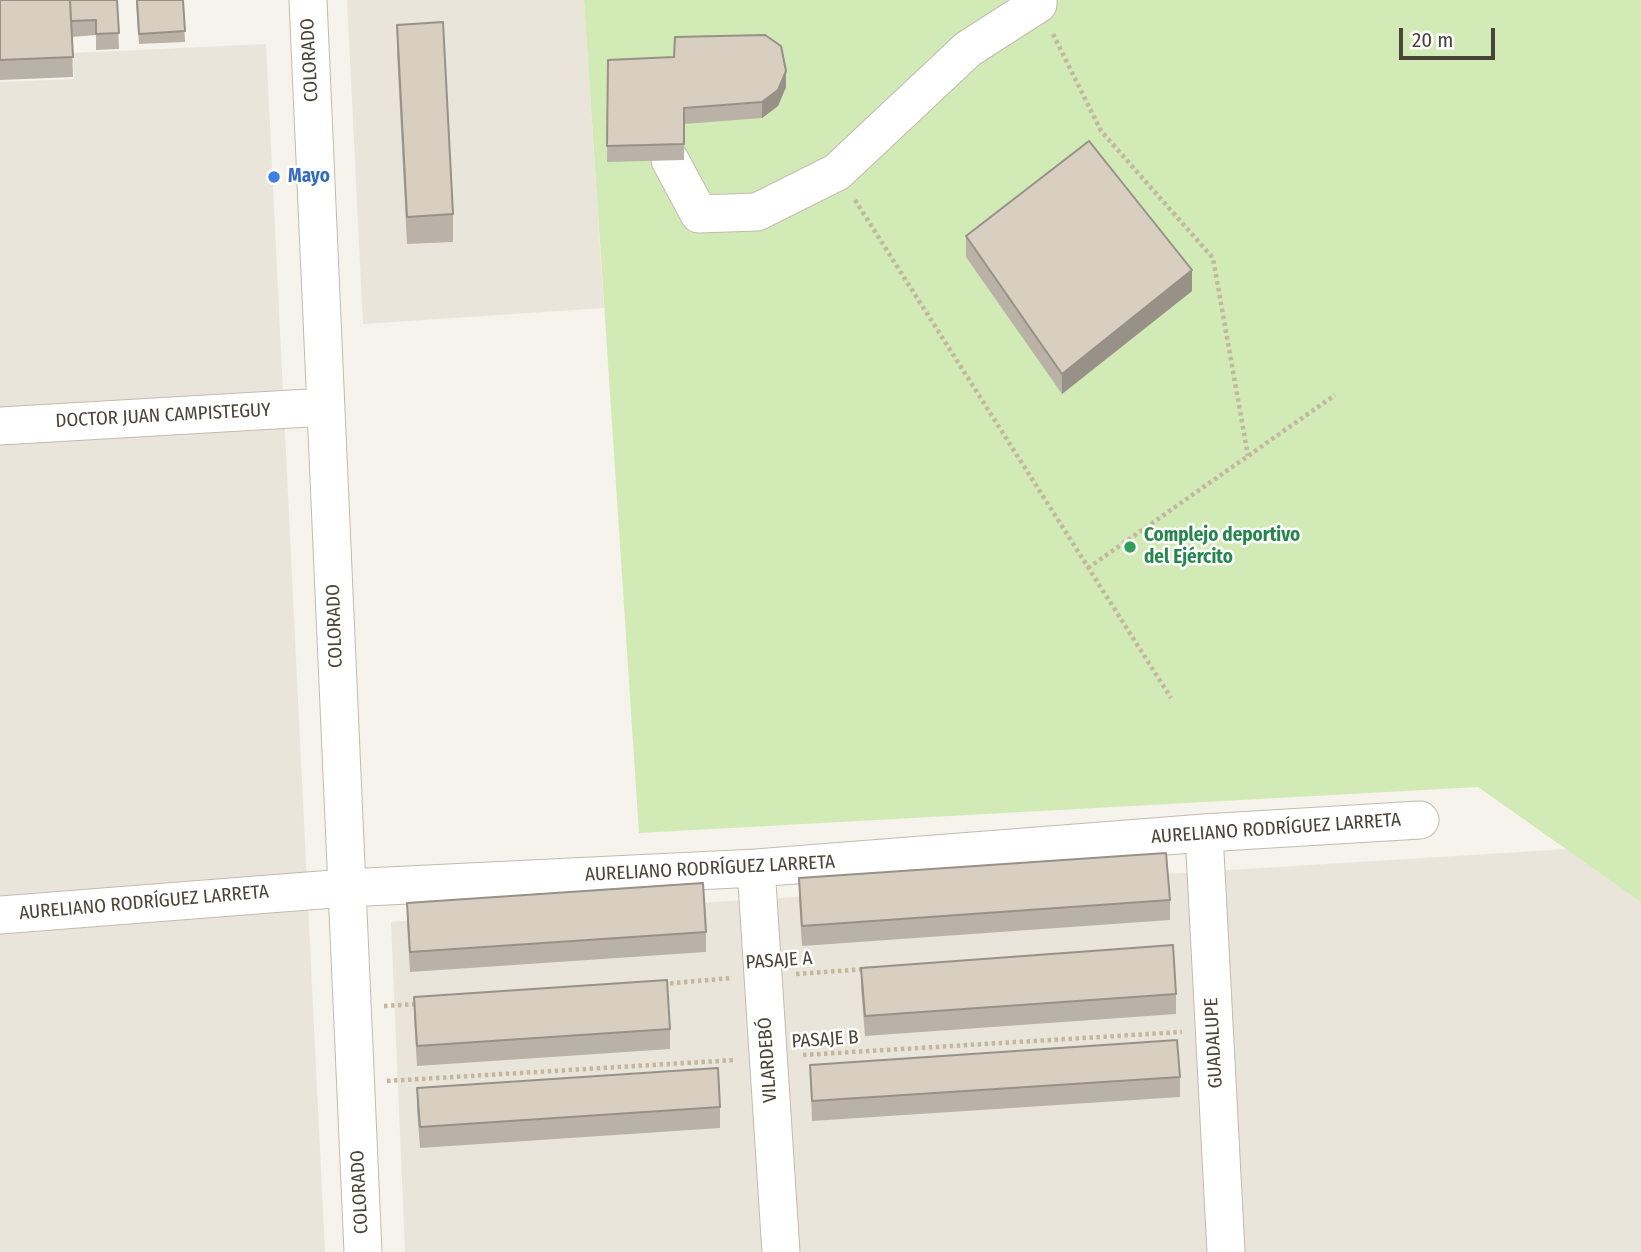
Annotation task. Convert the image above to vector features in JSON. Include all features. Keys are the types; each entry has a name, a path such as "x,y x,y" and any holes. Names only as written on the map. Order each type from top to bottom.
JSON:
{"street":[{"name":"COLORADO","path":"308,0 363,1252"},
{"path":"670,160 699,214 757,212 837,172 968,49 1038,2"},
{"name":"DOCTOR JUAN CAMPISTEGUY","path":"0,425 326,407"},
{"name":"AURELIANO RODRÍGUEZ LARRETA","path":"0,915 346,888 756,868 1420,820"},
{"name":"GUADALUPE","path":"1204,834 1226,1252"},
{"name":"VILARDEBÓ","path":"756,868 781,1252"}],"path":[{"path":"1038,2 1101,131 1213,258 1248,456"},
{"path":"837,172 1171,698"},
{"path":"1088,568 1335,395"},
{"name":"PASAJE A","path":"653,984 874,969"},
{"path":"352,1009 420,1003"},
{"name":"PASAJE B","path":"355,1083 1213,1030"}],"shaded area":[{"path":"347,0 584,0 604,308 363,324"},
{"path":"266,44 325,1252 0,1252 0,82 74,79 73,53"},
{"path":"1568,849 1641,902 1641,1252 405,1252 391,922"}],"green space":[{"name":"Complejo deportivo del Ejército","path":"584,0 1641,0 1641,902 1478,787 639,833"}],"building":[{"path":"0,0 70,0 73,57 0,60"},
{"path":"70,0 117,0 119,33 96,34 96,20 71,21"},
{"path":"137,0 183,0 185,31 139,34"},
{"path":"443,22 453,214 407,217 397,25"},
{"path":"765,35 781,46 786,71 778,90 762,102 684,108 684,144 607,146 608,60 674,57 675,37"},
{"path":"1089,141 1192,270 1062,374 966,236"},
{"path":"1166,853 1170,900 802,926 799,878"},
{"path":"703,883 706,932 410,952 407,903"},
{"path":"1173,945 1176,994 865,1016 861,968"},
{"path":"667,980 670,1029 417,1046 414,997"},
{"path":"1177,1040 1180,1077 812,1101 810,1065"},
{"path":"718,1068 720,1107 420,1127 417,1088"}],"place":[{"name":"Mayo","path":"274,177"},
{"name":"Complejo deportivo del Ejército","path":"1130,547"}]}
